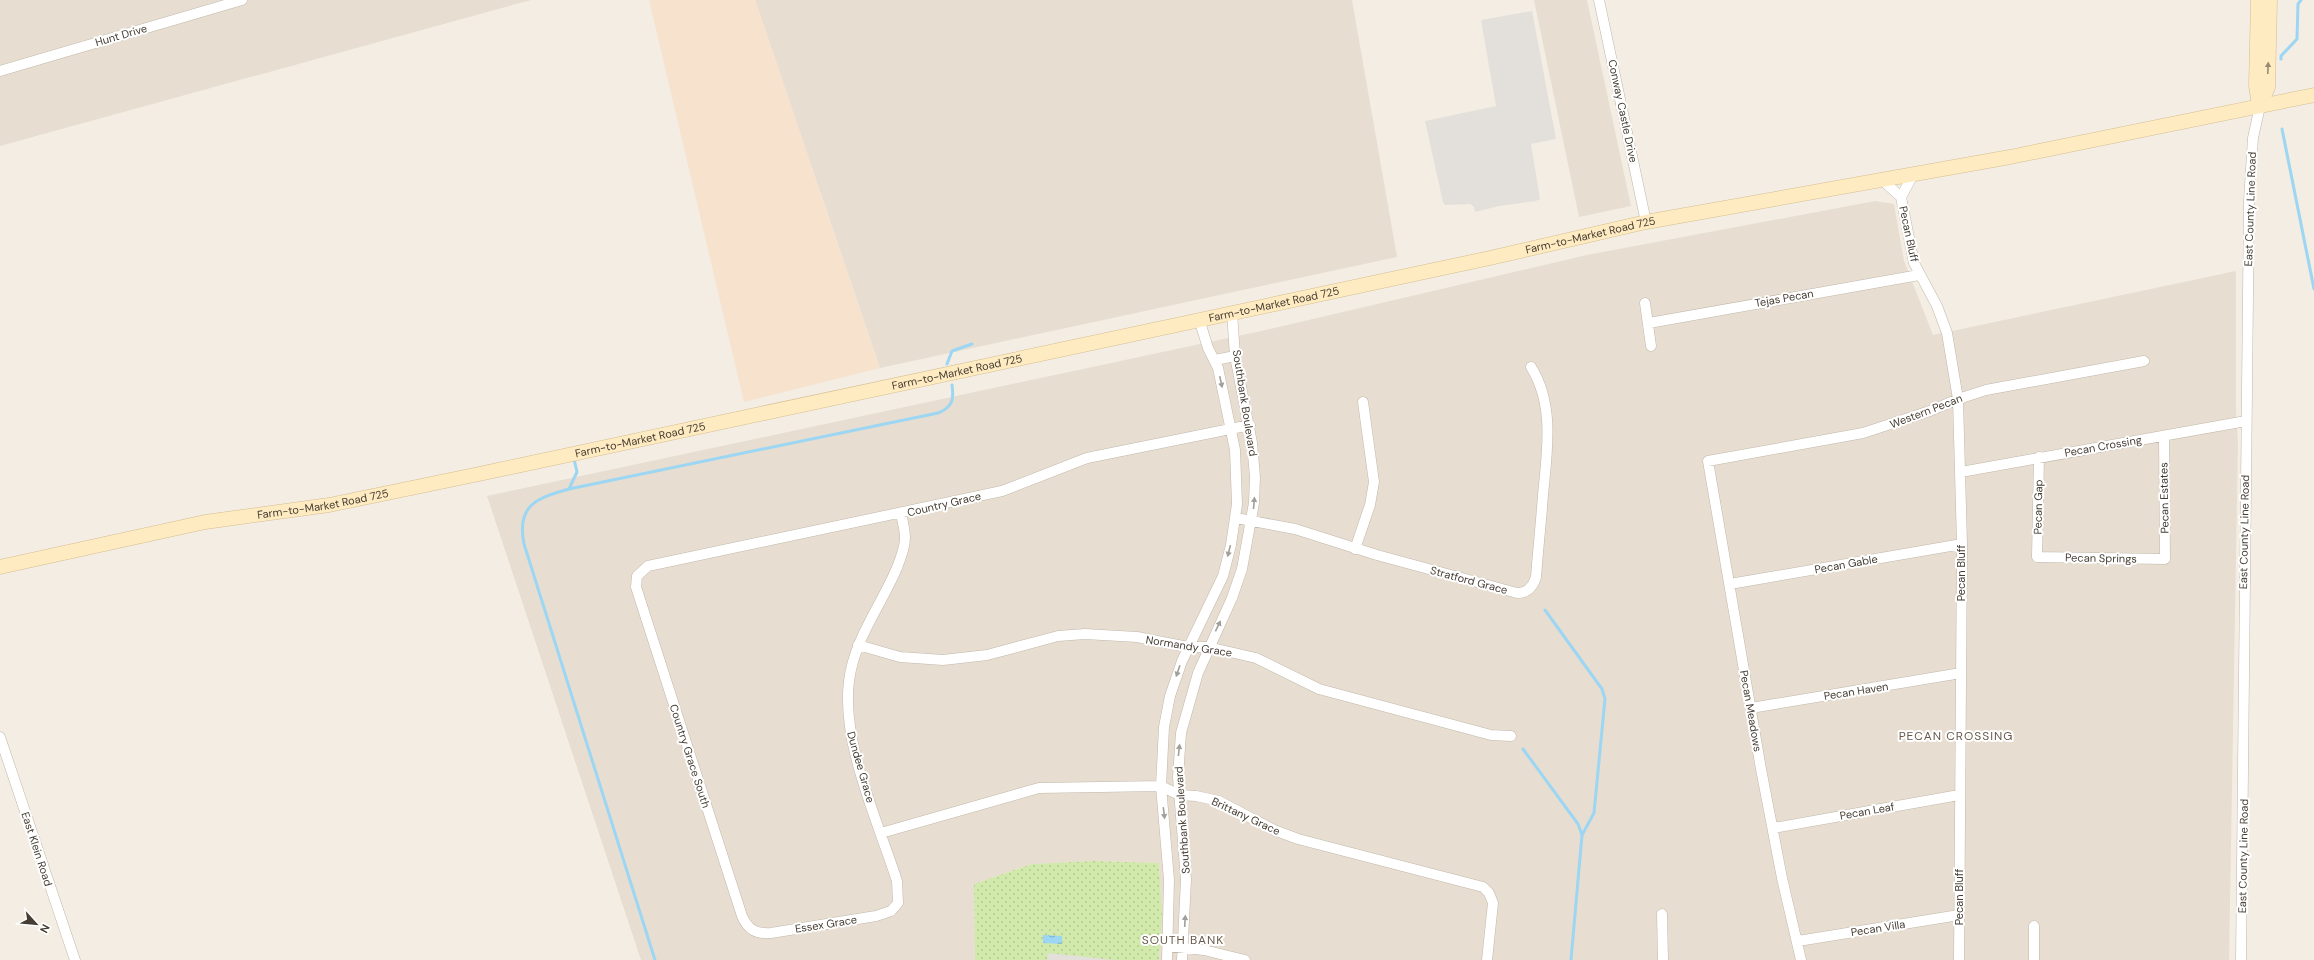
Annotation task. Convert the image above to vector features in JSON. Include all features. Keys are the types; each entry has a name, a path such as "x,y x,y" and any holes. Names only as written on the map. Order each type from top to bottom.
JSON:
{"street":[{"name":"Hunt Drive","path":"0,71 242,0"},
{"name":"Conway Castle Drive","path":"1599,0 1646,222"},
{"path":"2258,0 2256,86 2260,106"},
{"path":"2260,106 2268,87 2270,0"},
{"name":"Farm-to-Market Road 725","path":"0,567 205,522 329,504 449,480 1490,258 1646,222 2010,157 2314,95"},
{"name":"East County Line Road","path":"2241,960 2244,747 2243,601 2249,200 2253,138 2260,106"},
{"name":"Pecan Bluff","path":"1901,197 1914,173"},
{"name":"Pecan Bluff","path":"1882,180 1901,197 1914,263 1919,275 1937,306 1947,333 1958,399 1962,544 1959,960"},
{"name":"Tejas Pecan","path":"1649,322 1919,275"},
{"path":"1645,303 1652,346"},
{"name":"Southbank Boulevard","path":"1182,960 1186,880 1178,763 1184,718 1192,689 1208,647 1237,584 1253,520 1255,477 1250,425 1235,356 1232,312"},
{"name":"Southbank Boulevard","path":"1167,960 1169,880 1161,786 1162,744 1166,715 1177,673 1188,647 1205,616 1223,576 1236,518 1238,477 1231,429 1215,360 1208,348 1199,319"},
{"path":"1215,360 1235,356"},
{"name":"Western Pecan","path":"1708,461 1863,433 1930,411 1958,399 2012,384 2144,361"},
{"name":"Stratford Grace","path":"1236,518 1295,529 1355,549 1517,593 1529,589 1536,577 1548,439 1544,396 1540,384 1531,367"},
{"path":"1355,549 1370,506 1374,482 1363,402"},
{"name":"Pecan Crossing","path":"1961,472 2039,457 2246,422"},
{"name":"Country Grace","path":"637,576 648,566 901,514 1008,490 1087,458 1250,425"},
{"name":"Pecan Estates","path":"2164,436 2165,560"},
{"name":"Pecan Gap","path":"2037,557 2039,457"},
{"name":"Pecan Meadows","path":"1708,461 1750,708 1774,828 1782,878 1802,960"},
{"name":"Dundee Grace","path":"896,907 899,900 898,885 854,751 849,724 849,681 858,645 890,582 901,555 905,539 901,514"},
{"name":"Pecan Gable","path":"1730,584 1962,544"},
{"name":"Pecan Springs","path":"2037,557 2165,560"},
{"name":"Country Grace South","path":"637,576 636,587 742,916 748,927 754,932"},
{"name":"Normandy Grace","path":"858,645 900,656 943,660 987,655 1039,641 1078,634 1122,635 1188,647 1208,647 1256,658 1319,689 1491,735 1512,736"},
{"name":"Pecan Haven","path":"1750,708 1961,673"},
{"name":"East Klein Road","path":"0,737 75,960"},
{"name":"Brittany Grace","path":"881,833 1039,788 1161,786 1179,795 1213,800 1286,835 1478,886 1489,893 1492,903 1487,960"},
{"name":"Pecan Leaf","path":"1774,828 1959,795"},
{"name":"Essex Grace","path":"754,932 771,933 876,916 891,911 896,907"},
{"path":"1662,914 1663,960"},
{"name":"Pecan Villa","path":"1798,941 1959,915"},
{"path":"2034,926 2034,960"},
{"path":"1168,946 1215,952 1245,960"}],"shaded area":[{"path":"0,0 531,0 0,146"},
{"path":"649,0 755,0 880,368 744,402"},
{"path":"755,0 1352,0 1397,257 880,368"},
{"path":"1534,0 1587,0 1631,206 1579,217"},
{"path":"1532,11 1556,139 1531,144 1540,199 1475,212 1474,207 1470,204 1445,205 1443,202 1425,121 1496,106 1481,20"},
{"name":"SOUTH BANK","path":"1875,201 1894,204 1904,261 1933,335 2236,271 2236,410 2238,441 2229,960 1159,960 1162,914 1159,863 1093,861 1032,864 974,884 975,960 641,960 487,496 1261,331 1587,255"},
{"path":"1048,953 1115,960 1047,960"}],"green space":[{"path":"1093,861 1159,863 1162,914 1159,960 975,960 974,884 1032,864"}],"water":[{"path":"1043,935 1062,936 1062,944 1043,943"}],"waterway":[{"path":"2281,59 2281,56 2297,39 2298,4 2301,0"},
{"path":"2282,129 2314,289"},
{"path":"947,364 952,351 972,344"},
{"path":"655,960 524,544 522,531 523,520 526,512 539,500 569,489 938,413 950,405 953,394 952,385"},
{"path":"569,489 577,472 574,459"},
{"path":"1545,610 1602,689 1605,699 1594,813 1582,835 1571,960"},
{"path":"1523,749 1578,824 1582,835"}],"district":[{"name":"PECAN CROSSING","path":"1956,736"},
{"name":"SOUTH BANK","path":"1183,940"}]}
